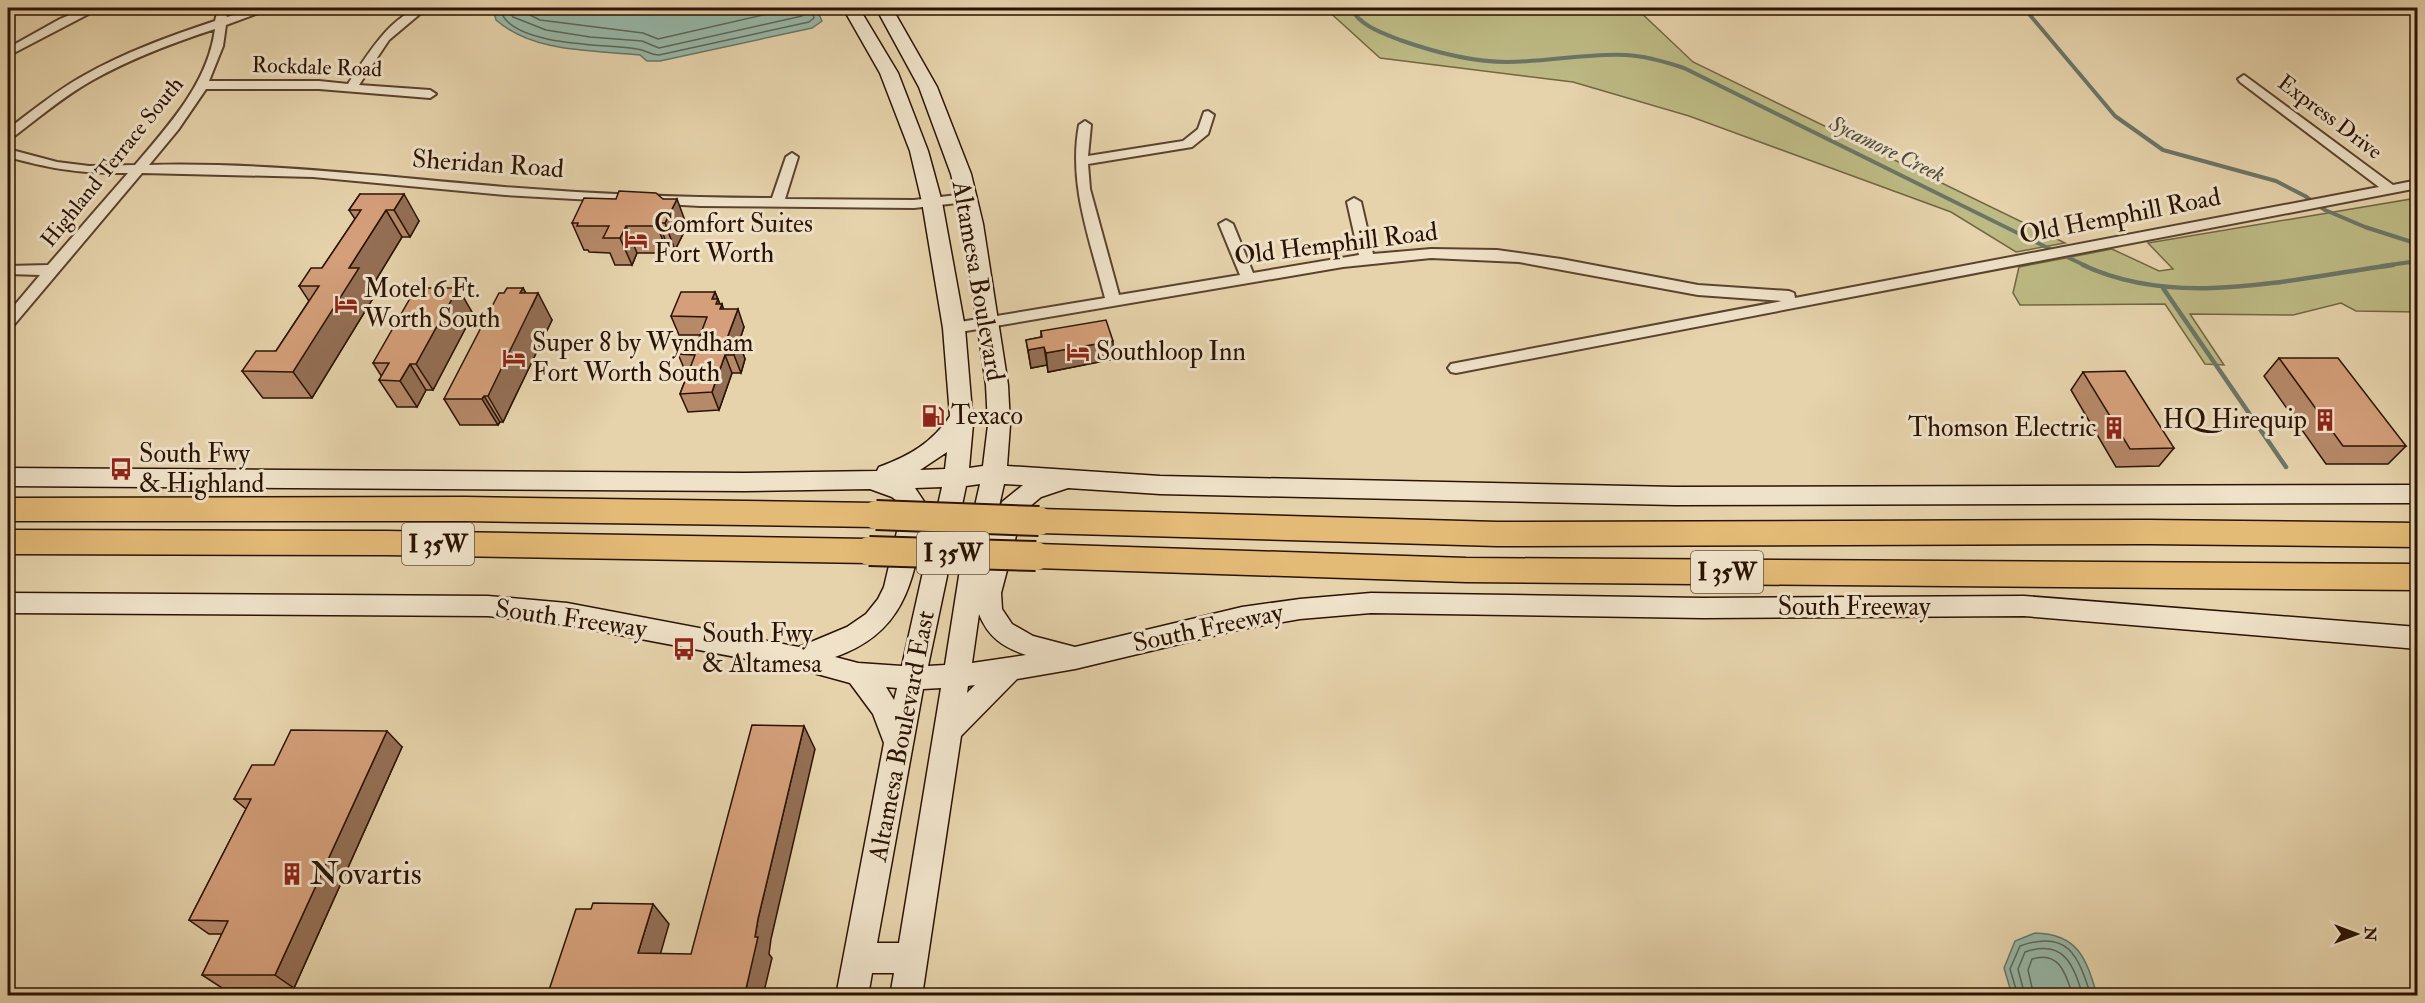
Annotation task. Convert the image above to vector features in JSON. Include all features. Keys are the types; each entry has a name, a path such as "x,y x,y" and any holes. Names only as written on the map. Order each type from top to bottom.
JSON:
{"highway":[{"path":"8,492 123,493 262,499 444,499 465,509"},
{"name":"I 35W","path":"8,510 465,509 876,515 1497,534 2148,532 2418,535"},
{"name":"South Freeway","path":"8,542 185,542 869,551 1466,570 2418,577"},
{"path":"8,550 185,542"}],"main road":[{"name":"Altamesa Boulevard","path":"851,8 889,73 910,122 932,202 954,328 961,418 960,453 956,478"},
{"name":"Altamesa Boulevard","path":"884,8 928,87 951,145 966,198 989,322 997,385 999,431 994,474 972,576 956,676"},
{"path":"862,481 910,466 926,458 944,442 961,418"},
{"path":"999,431 1009,450 1020,460 1052,476"},
{"path":"8,477 862,481 956,478 994,474 1052,476 1160,485 1675,496 2418,494"},
{"name":"Altamesa Boulevard East","path":"852,996 898,742 956,478"},
{"path":"1075,658 1017,642 1002,631 992,620 988,606 988,593 1011,509 1019,499 1047,484 1089,479"},
{"path":"799,658 824,650 865,629 884,613 899,584 915,506 913,499 895,487 862,481"},
{"name":"South Freeway","path":"8,603 488,606 567,614 799,658 858,674 912,678 956,676 1010,669 1075,658 1242,618 1300,609 1371,603 1703,608 2024,606 2418,638"},
{"path":"948,731 1010,669"},
{"path":"858,674 878,695 898,742"},
{"name":"Altamesa Boulevard East","path":"906,996 956,676"},
{"path":"858,958 912,958"}],"street":[{"path":"8,53 64,21 94,8"},
{"path":"8,135 66,92 101,71 221,19 266,8"},
{"path":"351,86 385,38 422,8"},
{"name":"Highland Terrace South","path":"8,322 174,127 202,85 212,65 221,19"},
{"name":"Express Drive","path":"2244,79 2390,189"},
{"name":"Rockdale Road","path":"202,85 351,86 430,94"},
{"path":"1081,161 1187,144 1204,131 1208,115"},
{"path":"1085,125 1081,161 1083,189 1113,301"},
{"name":"Sheridan Road","path":"8,153 56,166 89,170 313,173 505,191 700,202 777,204 932,202 966,198"},
{"path":"777,204 792,157"},
{"name":"Old Hemphill Road","path":"1456,368 1697,311 1832,296 2418,184"},
{"path":"1354,202 1367,259"},
{"path":"1226,224 1248,278"},
{"name":"Old Hemphill Road","path":"954,328 1367,259 1443,253 1502,255 1546,261 1688,289 1758,296 1832,296"},
{"path":"8,270 52,270"},
{"path":"1688,289 1697,311"}],"shaded area":[{"path":"1325,8 1636,8 1693,62 2065,243 2016,252 1951,212 1689,116 1573,82 1380,58"},
{"path":"2417,198 2417,312 2356,311 2341,303 2293,315 2190,314 2224,365 2205,364 2165,304 2020,305 2013,293 2019,267 2112,249 2159,271 2173,269 2148,243"}],"water":[{"path":"493,8 816,8 822,21 812,28 660,61 647,61 640,55 564,48 528,39 511,31 496,20"},
{"path":"2035,933 2050,934 2061,938 2078,950 2089,970 2097,995 2012,995 2004,968 2015,941"}],"building":[{"path":"619,191 656,193 663,199 677,199 665,223 659,223 657,226 626,226 620,238 603,238 609,226 577,226 578,223 572,223 584,198 616,199"},
{"path":"360,194 404,194 394,210 386,210 349,268 359,268 293,372 242,371 256,351 276,351 319,286 299,286 311,268 322,268 361,210 349,210"},
{"path":"416,288 458,288 416,364 410,364 400,381 379,380 389,363 373,363"},
{"path":"507,288 523,288 520,293 538,293 488,396 482,399 444,399 499,293 504,293"},
{"path":"681,292 715,292 712,299 718,299 716,304 722,304 720,309 738,309 726,341 739,341 734,355 725,355 712,392 680,394 695,355 678,354 684,340 698,341 707,317 671,316"},
{"path":"1106,320 1113,341 1046,353 1044,347 1028,350 1026,340 1042,337 1041,331"},
{"path":"2279,358 2338,358 2406,446 2343,446"},
{"path":"2125,371 2174,448 2130,449 2083,372"},
{"path":"752,725 804,726 758,919 755,937 758,937 746,989 791,990 790,996 547,996 576,909 591,909 593,903 653,904 638,953 691,954"},
{"name":"Novartis","path":"291,730 387,731 275,975 202,975 228,921 189,920 251,799 234,799 252,765 274,765"}],"waterway":[{"name":"Sycamore Creek","path":"1351,8 1360,20 1379,32 1452,56 1507,62 1626,55 1648,58 1684,68 2054,251"},
{"path":"2024,8 2115,116 2163,150 2276,181 2305,196 2325,210 2365,227 2418,244"},
{"name":"Sycamore Creek","path":"2061,254 2086,266"},
{"name":"Sycamore Creek","path":"2382,266 2418,261"},
{"name":"Sycamore Creek","path":"2083,265 2119,278 2157,286 2196,288 2276,283 2393,265"},
{"path":"2163,288 2286,467"}],"place":[{"name":"Comfort Suites Fort Worth","path":"636,239"},
{"name":"Motel 6 Ft. Worth South","path":"346,304"},
{"name":"Southloop Inn","path":"1078,352"},
{"name":"Super 8 by Wyndham Fort Worth South","path":"514,358"},
{"name":"Texaco","path":"933,416"},
{"name":"HQ Hirequip","path":"2325,420"},
{"name":"Thomson Electric","path":"2114,428"},
{"name":"South Fwy & Highland","path":"121,469"},
{"name":"South Fwy & Altamesa","path":"684,649"},
{"name":"Novartis","path":"292,874"}]}
